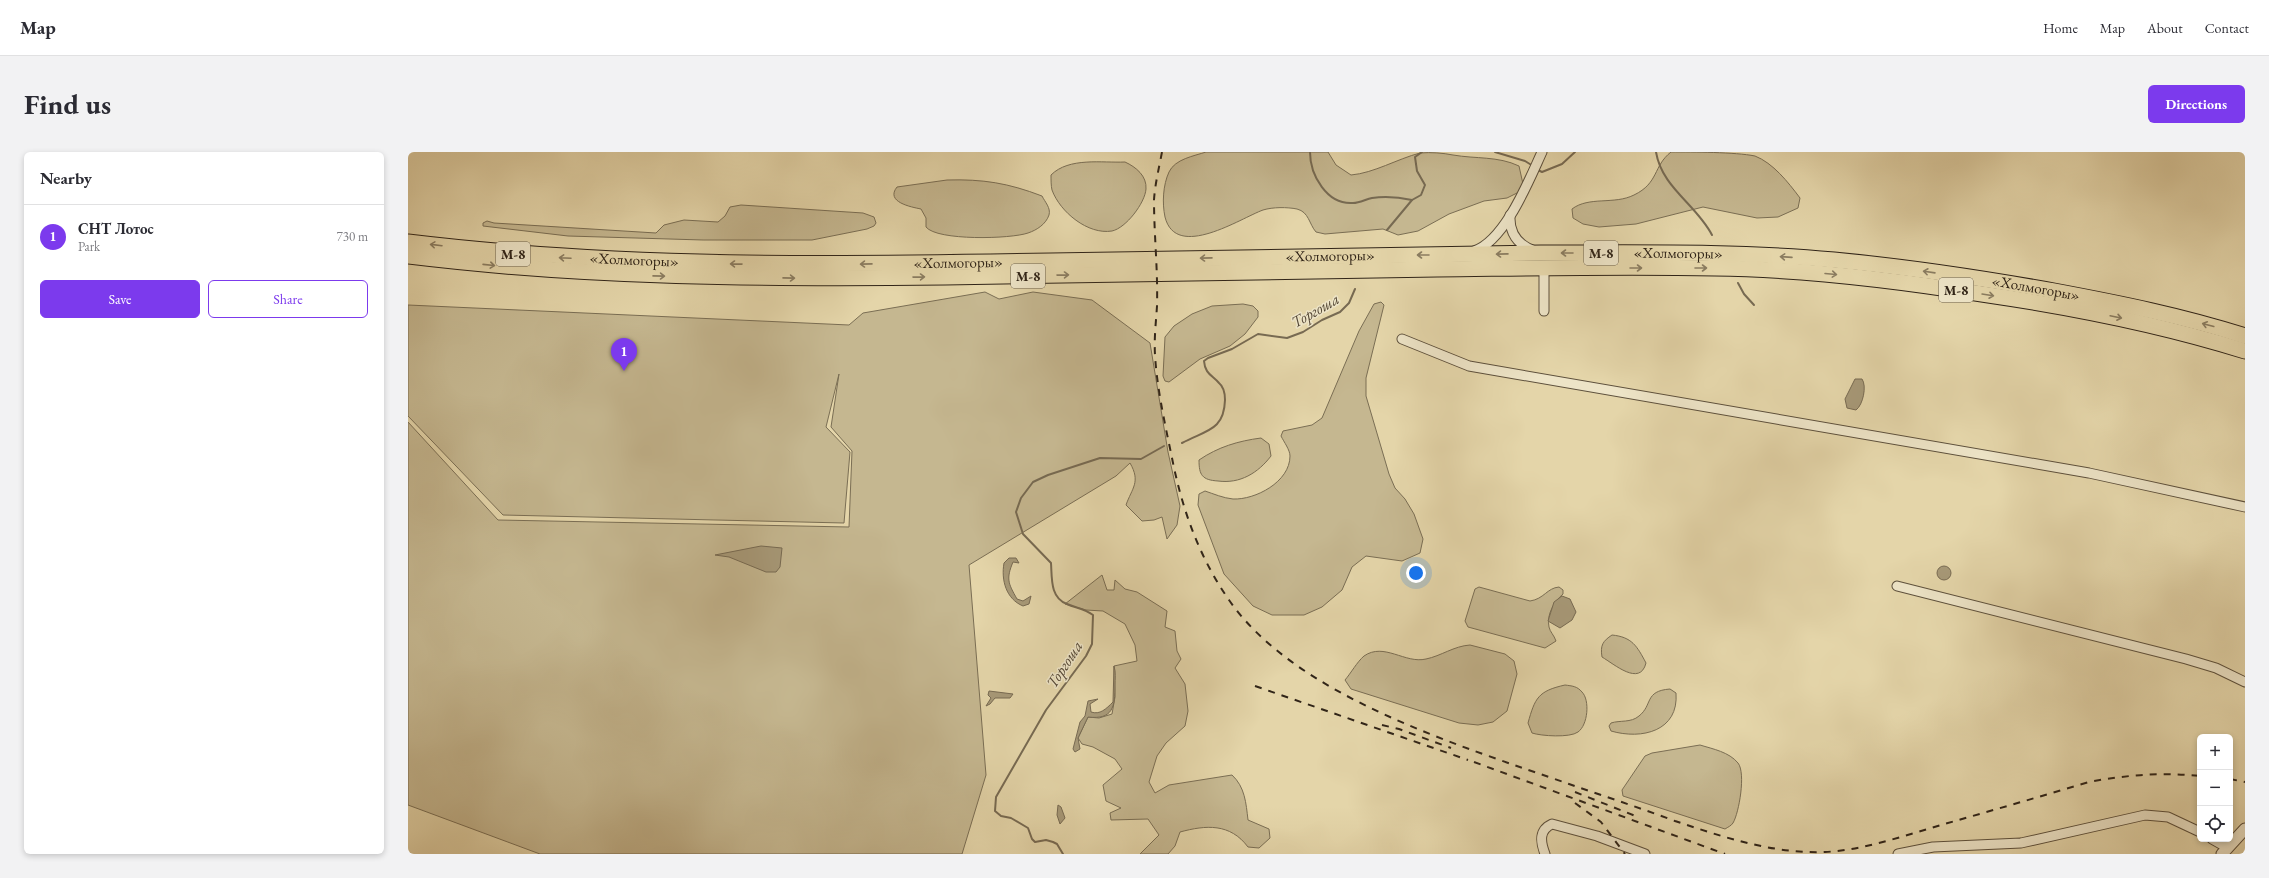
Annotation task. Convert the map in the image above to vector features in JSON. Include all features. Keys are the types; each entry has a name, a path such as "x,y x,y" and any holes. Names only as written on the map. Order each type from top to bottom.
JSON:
{"highway":[{"name":"«Холмогоры»","path":"408,242 537,256 643,261 789,264 1542,253 1715,254 1834,260 1896,267 2095,298 2162,313 2245,336"},
{"name":"«Холмогоры»","path":"408,256 536,270 643,276 745,278 1513,268 1716,268 1818,273 1894,281 2096,313 2161,327 2245,351"}],"street":[{"path":"1462,254 1486,245 1510,215 1542,152"},
{"path":"1510,215 1510,227 1513,234 1528,249 1542,253"},
{"path":"1544,268 1544,310"},
{"path":"1402,339 1469,366 2089,473 2245,507"},
{"path":"1897,586 2186,659 2216,668 2245,682"},
{"path":"1898,854 1933,847 2021,842 2145,815 2168,817 2197,831"},
{"path":"1545,854 1541,834 1544,828 1552,824 1598,836 1645,854"},
{"path":"2215,842 2225,851 2245,829"}],"shaded area":[{"path":"1206,152 1328,152 1336,165 1351,175 1368,172 1420,153 1441,153 1495,159 1519,166 1523,184 1519,192 1507,198 1484,201 1449,214 1418,231 1398,235 1383,229 1325,234 1316,232 1306,215 1297,209 1271,208 1210,233 1195,236 1182,236 1171,230 1165,217 1165,183 1169,172 1176,164 1180,161"},
{"path":"1671,152 1725,153 1755,156 1762,159 1780,174 1800,198 1798,208 1778,217 1757,218 1703,207 1636,224 1599,227 1583,224 1573,218 1572,209 1579,205 1594,201 1618,200 1634,195 1642,190 1652,180 1665,157"},
{"path":"1125,162 1133,166 1143,176 1146,184 1145,195 1129,220 1112,231 1094,229 1085,226 1076,220 1061,206 1052,190 1051,175 1058,169 1076,163"},
{"path":"947,180 984,181 1018,188 1042,196 1048,207 1049,215 1041,226 1028,233 1006,237 959,237 933,232 926,227 926,218 921,209 901,203 894,196 894,192 897,187"},
{"path":"741,205 863,213 874,217 876,223 874,226 867,229 812,240 703,240 568,236 483,226 483,223 487,221 494,223 656,233 664,225 684,220 718,222 725,216 730,207"},
{"path":"985,292 999,299 1033,292 1092,300 1150,343 1168,452 1180,506 1177,525 1167,539 1162,517 1154,520 1142,521 1126,505 1135,480 1135,475 1130,463 1116,476 969,565 986,775 962,854 540,854 408,805 408,422 498,520 849,527 852,451 831,427 839,374 826,427 850,452 844,523 503,515 408,416 408,305 849,325 863,313"},
{"path":"1381,302 1384,305 1366,378 1366,396 1389,474 1395,488 1405,499 1414,514 1423,539 1420,553 1402,561 1366,556 1352,567 1342,590 1322,607 1304,615 1272,615 1253,606 1224,574 1198,505 1199,494 1205,491 1219,496 1242,499 1261,493 1278,481 1284,474 1290,456 1281,436 1283,431 1312,425 1322,418 1359,331 1374,304"},
{"path":"1243,304 1253,306 1258,311 1258,317 1245,334 1230,346 1200,359 1169,382 1165,381 1163,376 1165,337 1174,326 1192,314 1212,306"},
{"path":"1855,379 1862,379 1864,386 1861,404 1856,410 1847,408 1845,399"},
{"path":"1261,438 1269,444 1271,456 1260,468 1248,476 1234,481 1218,481 1202,476 1199,460 1206,455 1228,445"},
{"path":"761,546 782,548 780,567 776,572 766,572 729,557 715,555"},
{"path":"1009,558 1016,558 1019,563 1013,562 1009,573 1010,585 1017,599 1023,601 1031,596 1029,604 1023,606 1017,603 1012,599 1006,588 1003,569 1004,563"},
{"path":"1941,566 1947,566 1951,570 1951,576 1947,580 1941,580 1937,576 1937,570"},
{"path":"1102,575 1107,590 1114,590 1115,580 1125,589 1137,592 1167,611 1165,627 1175,631 1177,651 1181,659 1175,668 1185,684 1188,711 1185,726 1166,743 1157,756 1149,782 1155,793 1169,785 1232,775 1242,790 1248,820 1269,829 1270,838 1259,848 1248,847 1241,839 1225,830 1208,827 1180,832 1175,846 1168,854 1140,854 1159,835 1148,819 1111,820 1110,813 1121,808 1106,801 1103,785 1122,769 1115,759 1093,747 1082,744 1078,738 1088,717 1099,718 1112,714 1115,697 1114,666 1137,661 1135,645 1125,624 1103,611 1086,610 1065,604"},
{"path":"1479,587 1530,601 1539,598 1551,589 1559,587 1563,590 1563,594 1552,608 1548,622 1556,641 1545,648 1468,627 1465,621 1475,589"},
{"path":"1562,596 1570,599 1576,612 1572,620 1560,628 1548,621 1554,602"},
{"path":"1612,635 1629,640 1637,647 1646,663 1643,670 1638,673 1626,672 1602,657 1601,649 1603,644 1606,639"},
{"path":"1470,645 1505,654 1514,661 1517,674 1507,711 1493,722 1478,725 1459,723 1351,689 1345,680 1361,658 1372,652 1387,652 1418,660 1432,658 1458,647"},
{"path":"1114,666 1115,693 1113,706 1108,714 1103,716 1088,717 1078,738 1080,749 1075,752 1073,749 1080,722 1085,716 1088,701 1098,699 1090,704 1091,712 1094,713 1103,711 1113,702"},
{"path":"1565,685 1576,687 1585,696 1587,712 1581,729 1574,734 1562,736 1548,736 1532,733 1528,723 1533,707 1539,697 1549,690"},
{"path":"1670,689 1676,693 1675,706 1671,716 1665,724 1656,730 1646,733 1623,734 1611,731 1609,726 1611,723 1636,718 1643,712 1652,696 1662,690"},
{"path":"989,691 1013,694 1010,698 995,698 986,706 991,698 988,695"},
{"path":"1700,745 1720,751 1730,756 1738,763 1740,768 1742,784 1737,811 1733,823 1725,829 1623,796 1622,790 1645,756 1652,753"},
{"path":"1058,805 1061,807 1065,818 1060,824 1057,815"}],"waterway":[{"path":"1310,152 1313,170 1317,179 1328,194 1335,199 1353,203 1382,197 1412,200"},
{"name":"Торгоша","path":"1387,230 1412,200 1421,195 1425,185 1417,171 1415,157 1422,152"},
{"name":"Торгоша","path":"1495,152 1525,161 1533,166"},
{"name":"Торгоша","path":"1536,169 1542,172 1562,164 1575,152"},
{"path":"1656,152 1659,165 1665,176 1705,224 1712,235"},
{"path":"1738,283 1744,294 1754,305"},
{"name":"Торгоша","path":"1182,443 1212,428 1217,424 1224,410 1225,398 1223,389 1221,385 1207,372 1204,361 1232,349 1258,334 1287,338 1303,332 1322,320 1340,312 1349,303 1355,289"},
{"name":"Торгоша","path":"1063,854 1057,844 1046,840 1035,842 1032,839 1028,828 1011,818 1001,816 995,811 996,797 1046,710 1086,656 1092,644 1093,615 1067,604 1057,597 1053,587 1051,563 1023,534 1016,512 1021,498 1033,482 1048,475 1100,458 1141,459 1164,446"}],"railway":[{"path":"1162,152 1154,200 1157,293 1155,355 1164,419 1181,496 1200,550 1218,584 1229,600 1258,634 1295,664 1338,691 1384,714 1432,735 1675,821 1748,843 1806,852 1840,851 1898,838 2089,782 2144,775 2172,774 2197,776"},
{"path":"1255,686 1468,760"},
{"path":"1382,725 1399,729 1451,748"},
{"path":"1474,762 1725,854"},
{"path":"2233,780 2245,782"},
{"path":"1575,792 1638,817"},
{"path":"1575,803 1601,822 1625,854"}],"place":[{"name":"СНТ Лотос","path":"624,371"}]}
